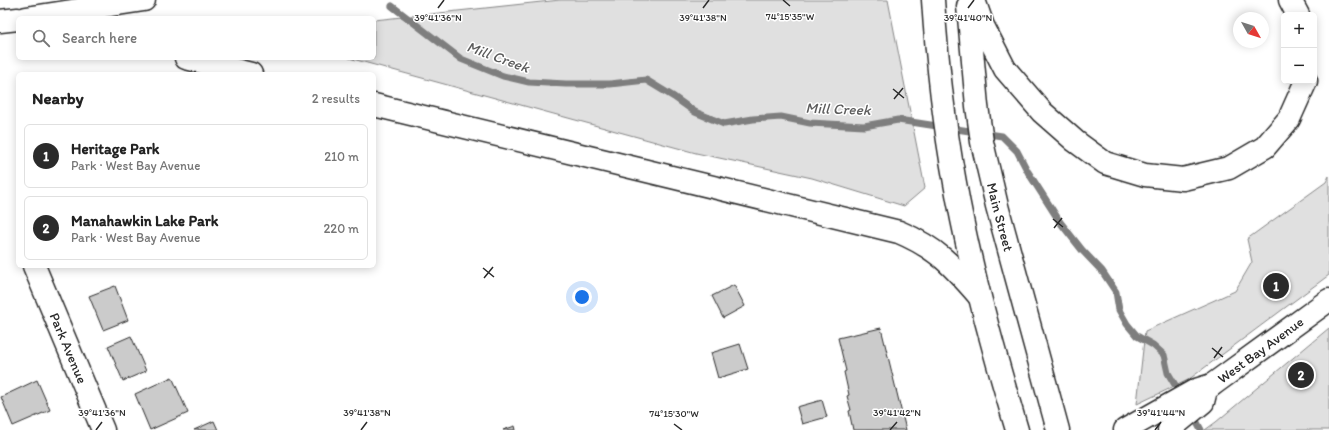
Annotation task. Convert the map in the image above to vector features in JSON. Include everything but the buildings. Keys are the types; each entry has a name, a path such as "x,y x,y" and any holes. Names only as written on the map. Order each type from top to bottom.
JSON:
{"main road":[{"path":"36,16 144,0"},
{"path":"933,0 944,109 955,184 979,296 1017,430"},
{"name":"Main Street","path":"967,0 982,142 997,206 1058,430"},
{"path":"974,0 983,26 1005,69 1042,112 1075,141 1105,163 1145,176 1183,179 1229,168 1265,147 1289,119 1305,84"},
{"path":"1290,0 1296,12"},
{"path":"194,60 243,72"},
{"path":"376,105 899,232 918,240 947,261 979,296"},
{"name":"Park Avenue","path":"35,268 103,430"},
{"name":"West Bay Avenue","path":"1125,430 1171,420 1204,392 1329,300"}],"shaded area":[{"path":"560,0 888,0 925,188 904,206 812,178 696,153 356,60 376,60 376,20"},
{"path":"1329,176 1329,275 1188,380 1137,404 1145,331 1235,291 1252,262 1247,239 1326,182"},
{"path":"1329,328 1329,430 1205,430 1216,422"}],"waterway":[{"name":"Mill Creek","path":"392,6 461,59 503,76 529,82 566,84 610,84 646,80 695,112 724,124 753,119 781,117 810,123 864,126 898,120 1002,136 1017,151 1028,172 1060,222 1082,250 1102,271 1116,292 1119,310 1127,324 1137,336 1153,345 1164,355 1168,373 1181,395"},
{"name":"Mill Creek","path":"1193,415 1201,430"}],"place":[{"name":"Heritage Park","path":"1276,286"},
{"name":"Manahawkin Lake Park","path":"1301,375"}]}
